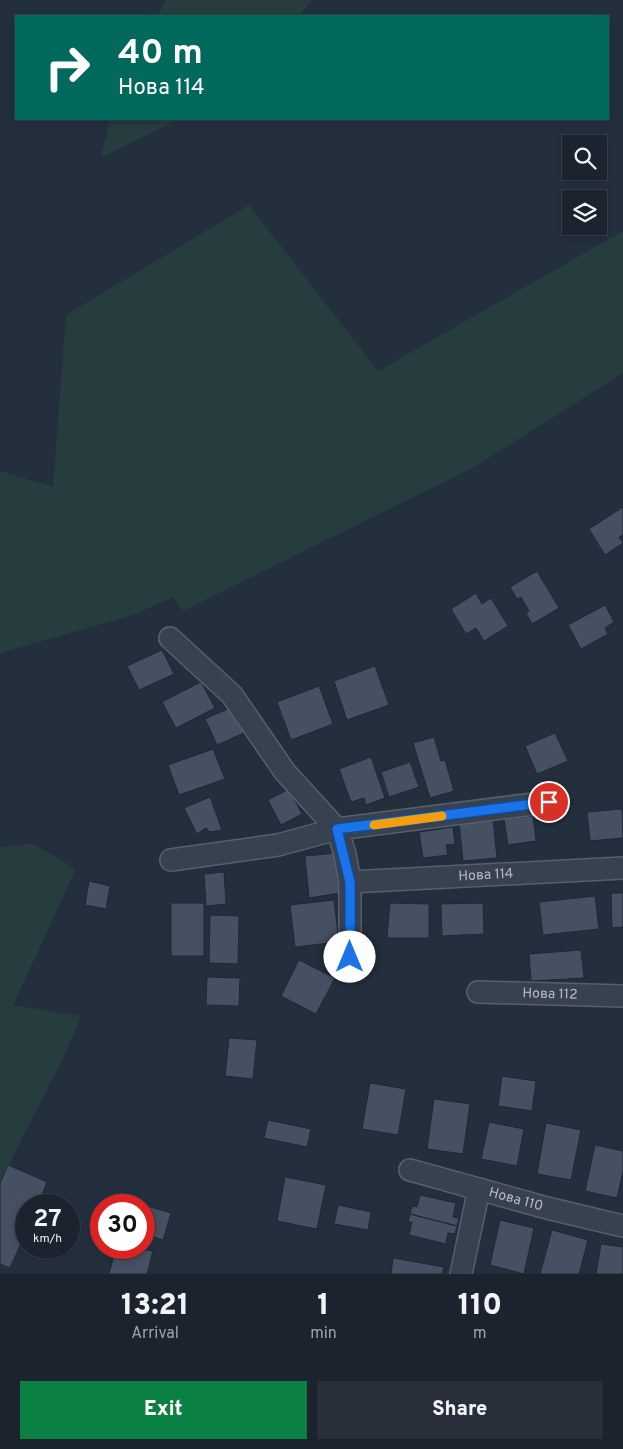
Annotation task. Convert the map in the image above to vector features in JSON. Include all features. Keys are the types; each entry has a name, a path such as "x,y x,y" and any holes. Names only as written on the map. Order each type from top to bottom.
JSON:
{"street":[{"path":"170,638 232,695 285,772 337,829 350,882 350,957"},
{"path":"171,860 278,845 337,829 549,802"},
{"name":"Нова 114","path":"350,882 623,868"},
{"name":"Нова 112","path":"478,992 623,996"},
{"name":"Нова 110","path":"410,1170 479,1190 623,1226"},
{"path":"461,1274 479,1190"}],"green space":[{"path":"166,0 312,0 300,15 158,15"},
{"path":"110,120 177,120 101,158"},
{"path":"249,205 378,371 623,231 623,373 476,466 183,611 173,597 133,615 0,653 0,471 53,487 66,315"},
{"path":"33,844 76,869 13,1005 81,1016 65,1054 0,1182 0,847"}],"building":[{"path":"623,507 623,535 619,537 623,543 605,555 589,529"},
{"path":"537,571 559,608 532,624 526,613 529,611 521,597 517,599 510,587"},
{"path":"476,593 482,604 491,598 508,626 484,641 476,628 466,634 451,609"},
{"path":"605,605 614,622 605,628 608,634 581,649 568,625"},
{"path":"162,650 174,674 139,690 127,666"},
{"path":"375,666 389,705 347,720 334,681"},
{"path":"201,682 215,708 176,728 162,702"},
{"path":"319,686 333,724 291,740 277,702"},
{"path":"234,706 246,732 217,745 205,719"},
{"path":"555,733 568,761 537,774 525,746"},
{"path":"434,737 441,761 445,760 454,791 430,798 413,743"},
{"path":"213,749 225,779 179,795 168,765"},
{"path":"371,757 385,798 366,805 364,798 351,802 339,769"},
{"path":"410,762 419,787 389,797 381,772"},
{"path":"289,789 302,814 281,825 268,800"},
{"path":"210,797 222,830 210,832 206,828 197,834 184,808"},
{"path":"622,809 623,838 590,841 587,812"},
{"path":"533,816 536,841 508,845 504,819"},
{"path":"493,819 497,858 463,861 459,823"},
{"path":"453,827 455,844 446,845 448,855 423,858 419,832"},
{"path":"337,853 340,893 309,898 305,856"},
{"path":"224,872 226,904 206,906 204,874"},
{"path":"89,881 110,886 106,909 85,905"},
{"path":"611,893 623,893 623,927 612,928"},
{"path":"595,896 599,929 543,935 539,902"},
{"path":"334,900 339,942 295,947 290,905"},
{"path":"171,903 204,903 204,956 171,956"},
{"path":"390,903 429,904 429,938 387,938"},
{"path":"483,903 484,934 442,936 441,904"},
{"path":"210,915 239,916 238,964 209,963"},
{"path":"581,950 584,978 531,981 529,954"},
{"path":"299,960 335,978 316,1014 281,996"},
{"path":"207,977 240,978 239,1006 206,1005"},
{"path":"229,1038 257,1040 253,1079 225,1076"},
{"path":"502,1076 536,1081 532,1111 498,1106"},
{"path":"370,1083 406,1089 398,1135 362,1129"},
{"path":"434,1099 470,1104 463,1154 427,1149"},
{"path":"268,1120 311,1129 307,1147 264,1138"},
{"path":"489,1122 524,1129 517,1166 481,1159"},
{"path":"546,1123 581,1130 571,1180 537,1174"},
{"path":"595,1145 623,1151 623,1171 617,1198 585,1191"},
{"path":"8,1165 47,1182 42,1194 15,1194 15,1257 10,1268 0,1264 0,1183"},
{"path":"285,1177 326,1185 317,1229 277,1221"},
{"path":"420,1195 456,1203 453,1217 459,1218 457,1226 410,1214 412,1206 417,1207"},
{"path":"338,1205 371,1212 368,1230 334,1224"},
{"path":"155,1208 171,1213 163,1240 155,1237"},
{"path":"410,1214 457,1226 455,1234 448,1233 446,1244 409,1235 412,1222 408,1222"},
{"path":"500,1220 534,1228 524,1274 490,1265"},
{"path":"552,1230 588,1240 579,1274 540,1274"},
{"path":"601,1244 623,1247 623,1274 596,1274"},
{"path":"393,1258 444,1267 442,1274 391,1274"},
{"path":"113,1259 151,1259 147,1274 109,1274"}],"slow traffic":[{"path":"374,825 442,816"}],"route":[{"path":"350,957 350,882 342,841 337,829 549,802"}]}
